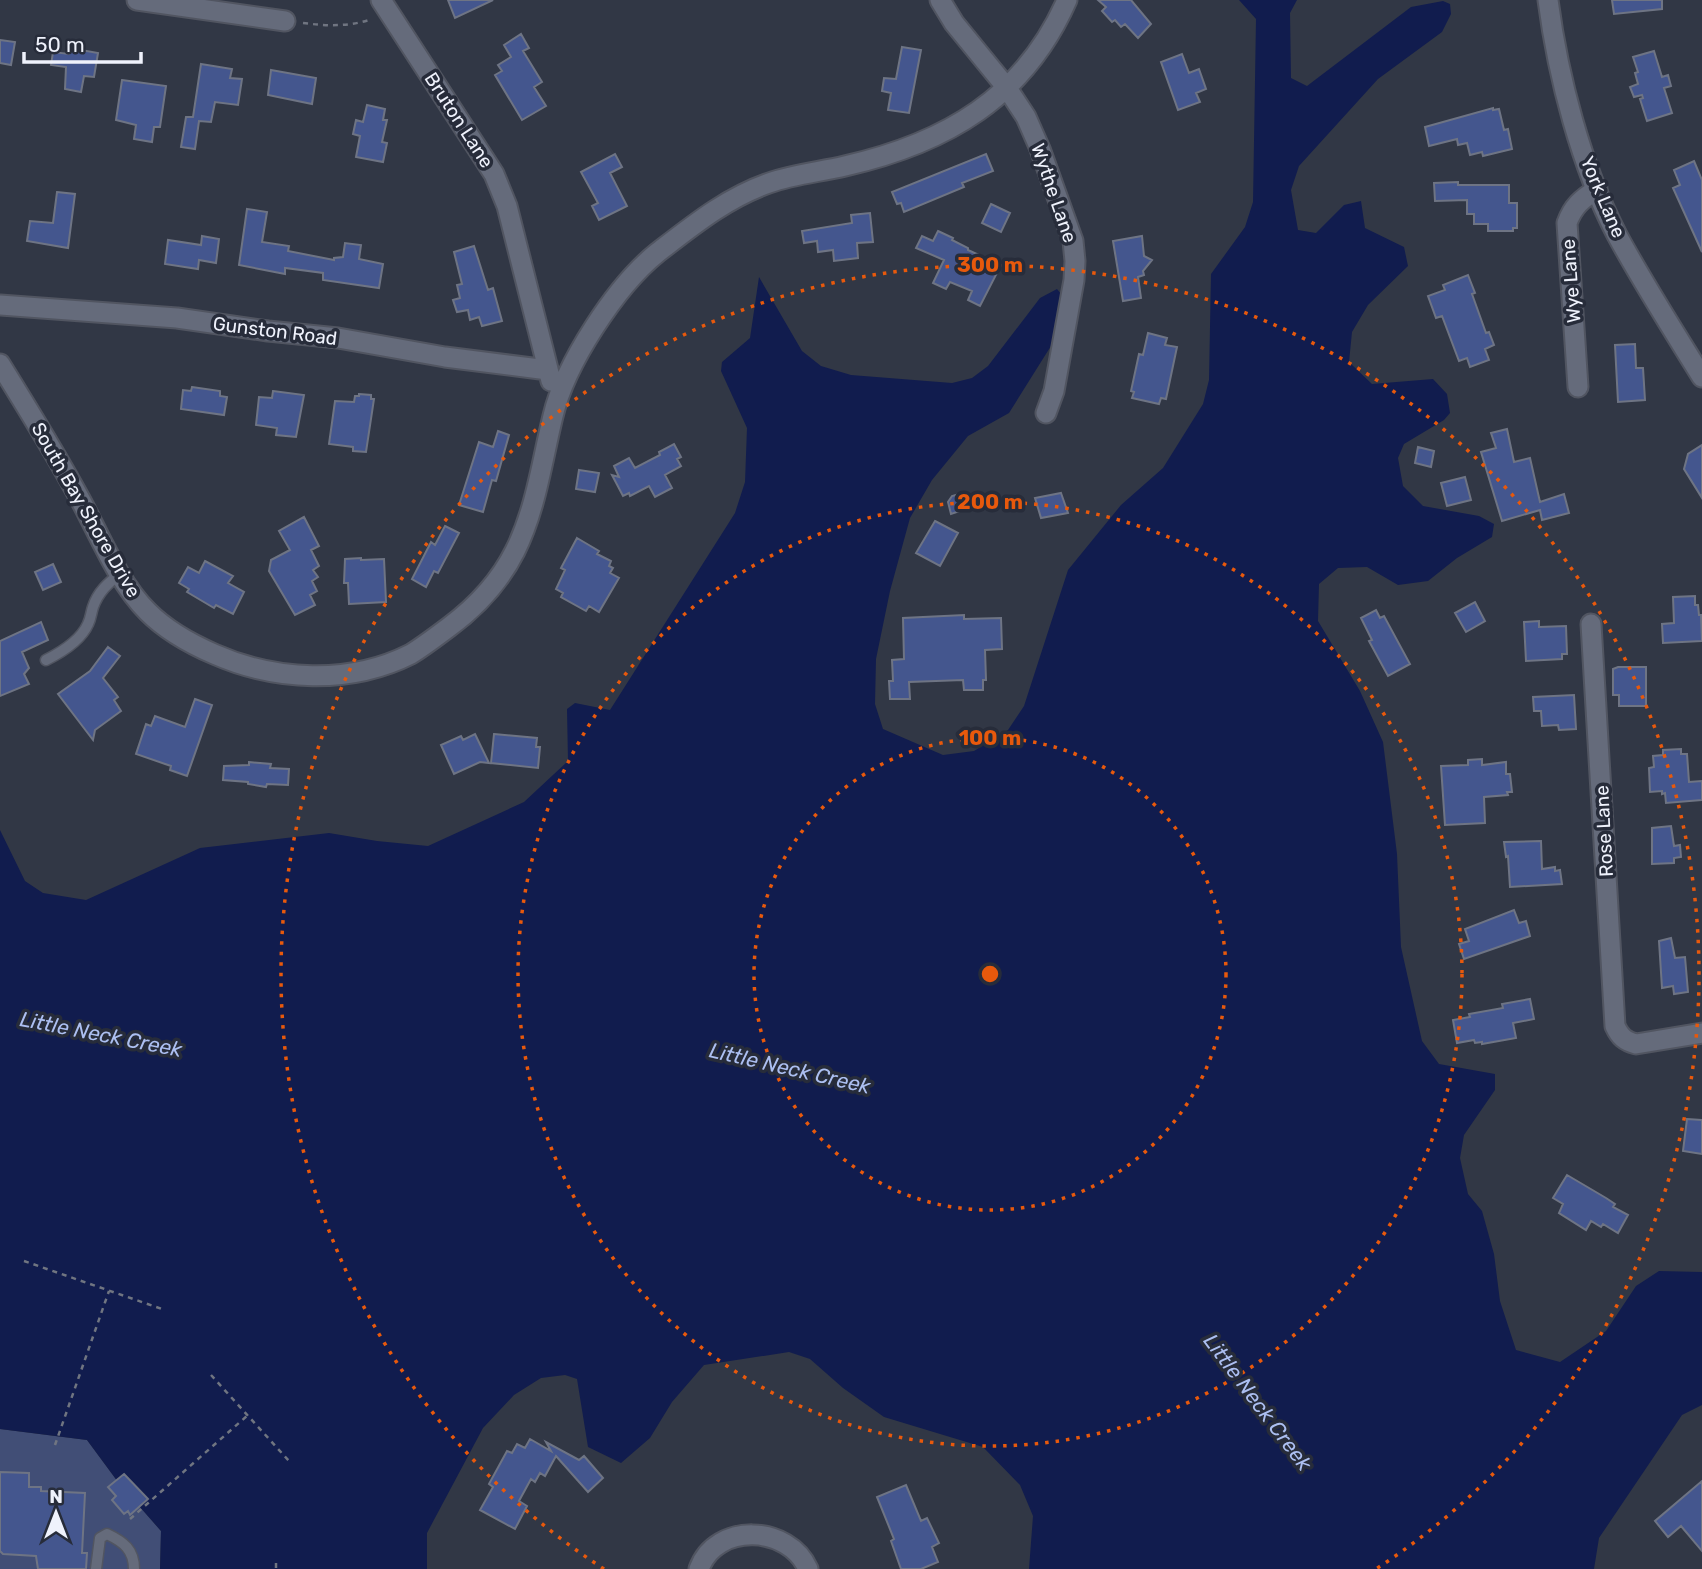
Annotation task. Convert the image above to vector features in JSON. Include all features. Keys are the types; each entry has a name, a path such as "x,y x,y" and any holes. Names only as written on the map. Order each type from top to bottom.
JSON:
{"street":[{"path":"137,0 285,22"},
{"name":"Wythe Lane","path":"940,0 954,23 1007,88 1026,117 1073,241 1074,280 1054,391 1046,413"},
{"name":"South Bay Shore Drive","path":"0,364 51,446 134,596 161,624 196,647 262,671 320,676 359,670 398,659 428,643 460,619 483,598 500,576 527,523 556,402 570,368 587,338 651,258 712,212 743,193 771,182 844,167 910,149 945,132 982,109 1007,88 1037,53 1067,0"},
{"name":"York Lane","path":"1548,0 1562,76 1597,189 1617,234 1702,377"},
{"name":"Bruton Lane","path":"384,5 494,173 507,206 556,402"},
{"name":"Wye Lane","path":"1578,387 1567,223 1578,202 1597,189"},
{"name":"Gunston Road","path":"0,305 177,318 338,338 445,357 548,370"},
{"name":"Rose Lane","path":"1591,624 1615,1026 1620,1037 1636,1044 1702,1033"},
{"path":"699,1569 706,1555 720,1544 746,1535 767,1537 788,1545 797,1552 808,1569"}],"lane":[{"path":"46,660 62,651 88,626 100,592 106,583 121,573"},
{"path":"96,1569 100,1538 107,1534 122,1541 132,1553 135,1569"}],"path":[{"path":"285,22 326,26 356,24 377,17 384,5"},
{"path":"24,1261 162,1309"},
{"path":"55,1445 109,1291"},
{"path":"211,1375 289,1461"},
{"path":"130,1519 248,1415"},
{"path":"276,1563 276,1569"}],"shaded area":[{"path":"0,1429 87,1440 118,1482 161,1531 160,1569 0,1569"}],"water":[{"name":"Little Neck Creek","path":"1239,0 1297,0 1290,13 1291,78 1307,86 1411,7 1443,1 1450,4 1451,14 1442,32 1378,79 1299,166 1291,190 1298,230 1316,233 1344,205 1361,201 1365,228 1404,247 1408,266 1368,305 1352,332 1349,362 1372,384 1433,379 1447,394 1450,413 1444,420 1404,444 1398,458 1403,486 1423,506 1479,516 1494,524 1492,537 1457,558 1428,581 1398,585 1367,567 1338,568 1319,584 1318,621 1360,691 1383,742 1397,854 1401,947 1422,1041 1439,1064 1495,1074 1495,1090 1464,1135 1460,1158 1468,1194 1482,1211 1494,1254 1500,1301 1516,1350 1560,1362 1606,1331 1636,1286 1659,1271 1702,1272 1702,1405 1682,1415 1599,1538 1594,1569 1029,1569 1033,1516 1020,1485 983,1447 884,1417 843,1388 810,1359 789,1352 704,1365 672,1402 650,1438 621,1463 588,1447 577,1379 565,1375 541,1378 514,1395 483,1428 427,1533 427,1569 160,1569 161,1531 118,1482 87,1440 0,1429 0,830 25,881 43,893 86,900 200,848 329,833 428,846 524,802 568,761 567,709 575,703 610,710 735,513 745,482 747,428 721,371 722,362 750,338 759,277 802,351 821,366 851,375 952,383 972,378 988,366 1040,298 1057,289 1065,299 1061,330 1009,413 968,436 932,480 910,518 890,591 876,659 875,704 883,729 943,755 974,751 1008,730 1024,706 1068,570 1121,505 1163,468 1203,404 1209,380 1211,274 1245,227 1253,202 1256,19"}],"building":[{"path":"448,0 493,0 455,18"},
{"path":"1098,0 1131,0 1151,24 1138,38 1125,24 1121,27 1115,20 1112,22 1102,11 1106,7"},
{"path":"1612,0 1662,0 1662,9 1614,14"},
{"path":"521,34 529,48 523,51 542,82 534,87 546,106 522,120 495,75 502,71 498,65 511,57 504,45"},
{"path":"0,40 15,42 11,65 0,63"},
{"path":"902,47 921,50 909,113 888,110 891,93 882,91 884,78 896,79"},
{"path":"70,48 98,53 94,77 84,76 81,92 65,89 66,67 51,65 53,52 69,54"},
{"path":"1654,51 1662,77 1668,75 1671,86 1664,88 1672,113 1647,121 1640,99 1643,98 1642,95 1634,97 1630,87 1638,84 1635,73 1638,72 1633,57"},
{"path":"1182,54 1189,73 1199,69 1206,89 1196,93 1200,102 1178,110 1161,62"},
{"path":"201,64 232,69 230,78 242,79 238,105 215,102 211,122 199,121 195,149 181,147 186,117 193,117"},
{"path":"271,70 316,78 312,104 268,95"},
{"path":"122,80 166,86 160,127 154,127 152,142 134,139 136,125 116,120"},
{"path":"367,105 385,109 383,120 387,120 382,142 387,143 383,162 356,157 360,136 353,134 356,120 363,122"},
{"path":"1493,108 1499,109 1504,130 1508,129 1512,149 1483,156 1482,152 1470,155 1467,143 1458,145 1457,139 1429,146 1425,127"},
{"path":"615,154 622,167 610,173 627,206 599,220 592,206 598,203 581,172"},
{"path":"986,154 993,171 962,183 964,187 904,212 901,203 897,204 892,192"},
{"path":"1694,161 1702,180 1702,252 1673,188 1680,185 1674,170"},
{"path":"1458,182 1458,185 1509,185 1509,203 1517,203 1517,228 1513,228 1513,231 1488,231 1488,224 1474,224 1474,214 1467,214 1467,200 1435,201 1434,183"},
{"path":"57,192 75,194 68,248 27,241 30,221 53,223"},
{"path":"991,204 1010,213 1001,232 982,223"},
{"path":"247,209 267,212 262,242 289,246 288,251 334,260 343,257 345,243 361,245 359,259 383,264 379,288 323,280 323,273 285,268 285,274 239,265"},
{"path":"870,213 873,242 857,243 858,258 834,261 833,250 818,252 817,241 804,243 802,231 852,223 851,215"},
{"path":"938,231 953,238 952,240 968,250 1001,265 980,306 968,300 972,291 950,282 946,289 933,283 944,260 916,248 922,236 933,241"},
{"path":"202,236 219,239 216,263 199,260 198,269 165,264 168,240 201,245"},
{"path":"1142,236 1144,256 1152,260 1143,271 1144,275 1138,277 1141,298 1123,301 1113,241"},
{"path":"474,246 488,290 493,288 502,321 482,326 479,317 470,320 468,310 457,312 453,300 460,298 457,285 462,284 454,252"},
{"path":"1468,275 1486,333 1489,332 1494,345 1485,349 1489,360 1470,367 1467,358 1459,361 1442,316 1436,318 1428,296 1445,290 1443,285"},
{"path":"1148,333 1167,338 1165,345 1177,347 1166,399 1161,398 1159,404 1132,398 1139,354 1143,355"},
{"path":"1635,344 1636,368 1643,368 1645,400 1618,402 1615,345"},
{"path":"192,387 220,391 220,396 227,397 224,415 181,409 183,390 191,391"},
{"path":"273,391 304,395 296,437 276,435 277,428 256,425 259,397 272,398"},
{"path":"371,395 371,399 374,399 366,452 353,451 353,447 329,444 335,401 354,402 355,396"},
{"path":"1507,429 1514,462 1530,458 1540,502 1564,494 1569,513 1542,520 1540,510 1502,521 1481,452 1496,448 1491,433"},
{"path":"498,431 509,435 496,481 492,480 483,512 459,505 479,442 493,447"},
{"path":"674,444 681,457 677,459 681,466 665,475 672,488 655,497 649,486 630,496 629,493 623,496 612,475 619,477 614,466 629,458 635,468"},
{"path":"1702,445 1702,498 1684,469 1688,454"},
{"path":"1418,447 1434,451 1431,467 1415,463"},
{"path":"579,470 599,473 595,492 576,489"},
{"path":"1465,477 1471,500 1447,506 1441,483"},
{"path":"1061,493 1068,513 1041,518 1035,498"},
{"path":"959,494 965,497 967,504 963,510 951,514 948,502 952,496"},
{"path":"304,517 319,546 311,550 319,566 313,570 318,577 312,581 317,591 310,595 315,605 295,615 269,571 271,560 290,550 279,531"},
{"path":"935,521 958,533 940,566 916,553"},
{"path":"445,526 459,533 438,573 434,571 426,587 412,579 431,542 435,545"},
{"path":"577,538 611,561 609,566 613,568 610,573 619,578 599,612 589,606 586,611 561,597 563,593 556,589 565,570 561,568"},
{"path":"345,559 384,559 386,602 349,604 348,583 344,583"},
{"path":"205,561 233,576 228,583 244,592 233,614 216,605 214,608 187,592 189,589 179,583 188,567 199,573"},
{"path":"53,564 61,582 43,590 35,572"},
{"path":"1695,596 1695,605 1698,605 1701,615 1702,641 1663,643 1662,624 1674,623 1673,597"},
{"path":"1475,602 1485,621 1466,632 1455,613"},
{"path":"1376,610 1380,618 1384,616 1410,664 1388,676 1369,641 1372,640 1361,618"},
{"path":"964,615 964,619 1001,618 1002,649 985,650 986,680 983,680 983,690 964,690 963,680 909,682 910,699 890,699 892,660 904,659 903,618"},
{"path":"1539,621 1539,627 1566,626 1567,654 1562,654 1562,659 1526,661 1524,622"},
{"path":"41,622 48,640 22,652 29,668 24,674 29,684 0,696 0,641"},
{"path":"108,647 120,656 103,678 118,697 114,700 121,711 95,730 93,740 58,694 90,671"},
{"path":"1646,667 1646,706 1619,706 1619,695 1613,695 1613,669"},
{"path":"1574,695 1576,729 1559,730 1558,725 1542,726 1541,711 1534,711 1533,697"},
{"path":"195,699 212,705 187,776 170,770 171,766 136,754 146,724 151,726 155,716 185,727"},
{"path":"475,734 489,763 480,762 454,774 441,745 461,736 463,740"},
{"path":"494,734 537,738 536,747 540,747 538,768 491,763"},
{"path":"1681,749 1681,754 1687,754 1689,782 1702,781 1702,800 1666,803 1665,793 1650,792 1649,768 1654,767 1653,756 1663,755 1663,750"},
{"path":"1482,759 1482,765 1506,762 1506,774 1510,774 1512,792 1507,792 1508,795 1484,797 1485,823 1445,825 1441,766 1468,765 1468,760"},
{"path":"249,762 271,764 270,768 289,769 288,785 267,784 266,787 223,780 224,766 249,765"},
{"path":"1671,826 1674,846 1680,845 1681,857 1674,858 1674,863 1652,864 1652,828"},
{"path":"1541,841 1542,869 1555,867 1555,871 1560,870 1562,884 1510,887 1508,856 1506,857 1504,842"},
{"path":"1514,910 1519,923 1526,921 1530,936 1464,959 1459,944 1469,941 1465,929"},
{"path":"1671,938 1675,958 1685,957 1688,992 1674,994 1673,986 1662,988 1659,941"},
{"path":"1530,999 1534,1019 1513,1023 1516,1038 1482,1044 1475,1043 1474,1040 1457,1043 1453,1020 1470,1017 1469,1014 1503,1008 1502,1004"},
{"path":"1687,1119 1702,1120 1702,1154 1683,1151"},
{"path":"1567,1175 1606,1198 1615,1204 1613,1207 1628,1215 1618,1233 1603,1224 1601,1227 1591,1221 1586,1230 1559,1213 1563,1204 1553,1198"},
{"path":"530,1439 551,1451 546,1442 579,1460 584,1456 603,1478 588,1492 556,1456 545,1476 540,1473 535,1482 531,1479 519,1501 527,1506 515,1529 480,1510 493,1487 489,1484 507,1451 512,1453 517,1444 525,1448"},
{"path":"0,1472 29,1473 29,1487 41,1487 41,1491 85,1493 82,1553 87,1553 86,1569 38,1569 36,1556 3,1554 0,1551"},
{"path":"124,1474 148,1499 130,1515 128,1511 124,1514 112,1500 116,1496 108,1487"},
{"path":"1702,1481 1702,1551 1681,1526 1668,1537 1655,1521"},
{"path":"906,1485 921,1521 927,1518 939,1543 932,1547 938,1562 921,1569 901,1569 891,1541 894,1539 877,1497"}]}
